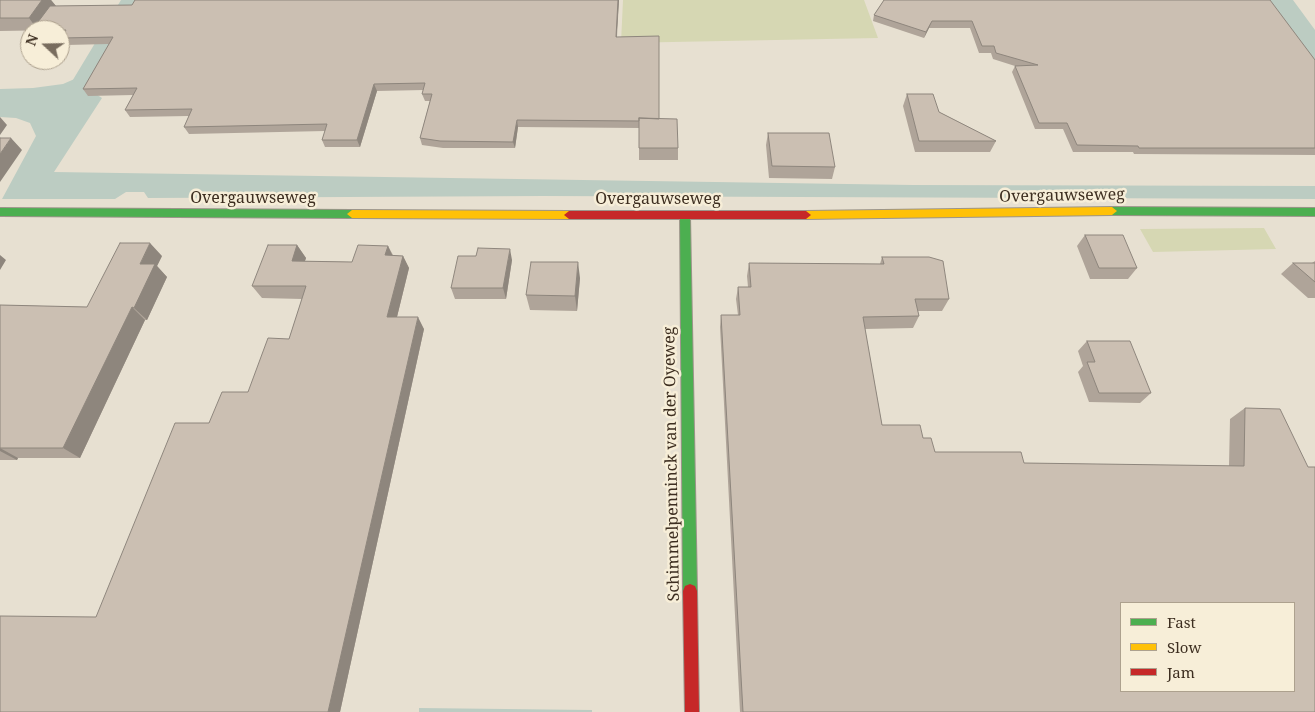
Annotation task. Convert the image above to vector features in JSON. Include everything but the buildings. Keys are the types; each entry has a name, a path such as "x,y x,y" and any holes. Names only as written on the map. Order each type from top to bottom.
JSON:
{"street":[{"name":"Overgauwseweg","path":"0,212 685,216 1144,211 1315,212"},
{"name":"Schimmelpenninck van der Oyeweg","path":"685,216 692,712"}],"green space":[{"path":"623,0 864,0 878,38 621,43"},
{"path":"1264,228 1276,249 1153,252 1140,229"}],"shaded area":[{"path":"1266,0 1293,0 1315,30 1315,65"},
{"path":"86,74 94,93 102,98 54,172 913,185 1315,186 1315,199 544,196 148,198 144,192 126,192 115,199 2,199 36,136 30,123 16,118 0,117 0,89 33,88 63,84"},
{"path":"419,708 592,710 592,712 419,712"}],"waterway":[{"path":"65,108 74,98 132,0"}],"traffic: fast":[{"path":"1112,211 1315,212"},
{"path":"0,212 352,214"},
{"path":"685,216 690,591"}],"traffic: slow":[{"path":"806,215 1112,211"},
{"path":"352,214 569,215"}],"traffic: jam":[{"path":"569,215 806,215"},
{"path":"690,591 692,712"}]}
